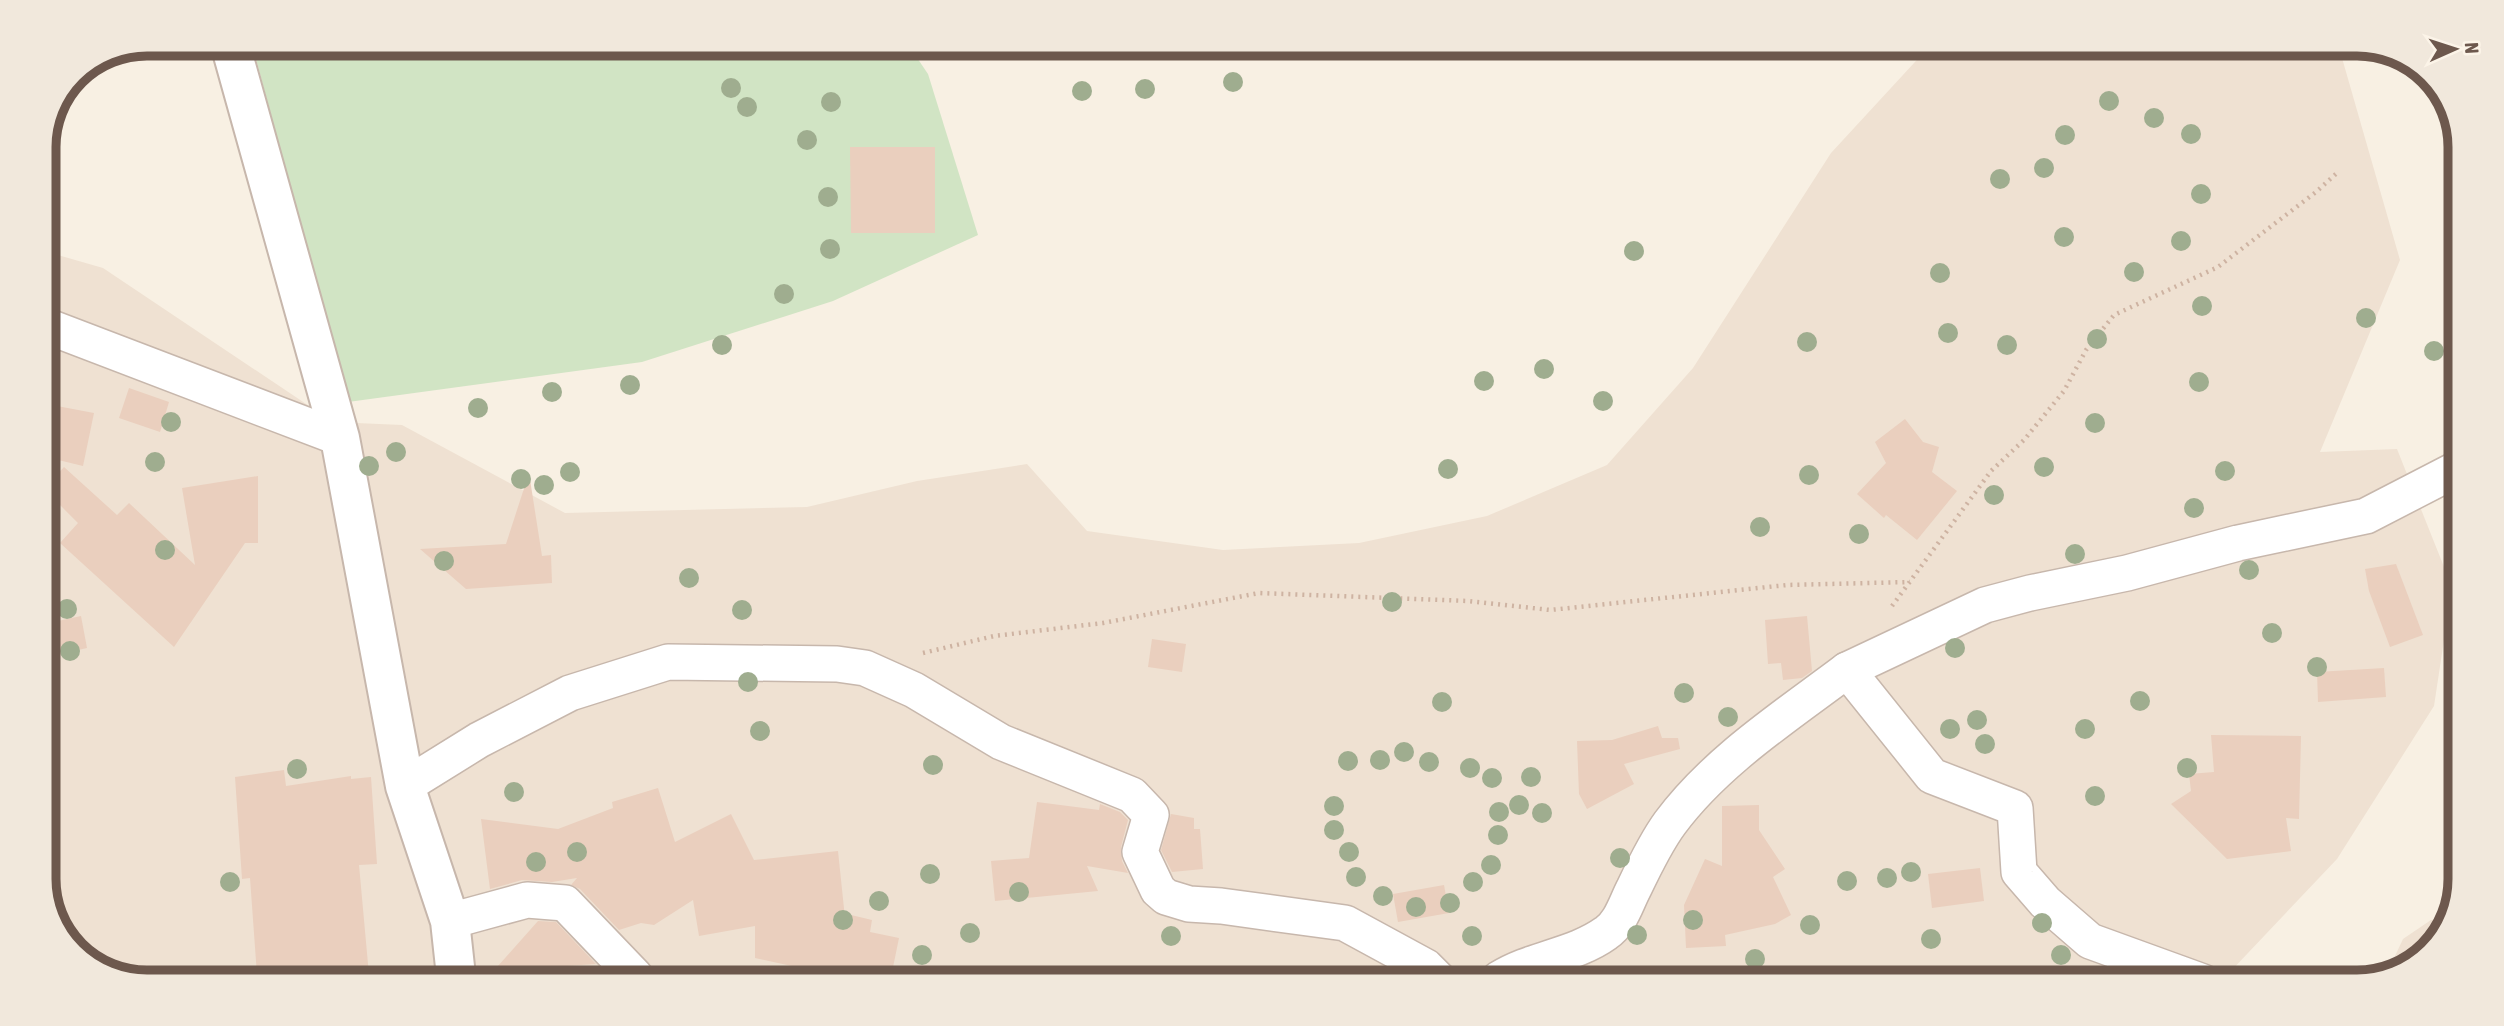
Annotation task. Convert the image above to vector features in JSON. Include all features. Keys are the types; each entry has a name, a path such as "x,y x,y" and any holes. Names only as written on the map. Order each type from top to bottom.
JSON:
{"street":[{"path":"233,56 340,438 405,786 450,921 455,970"},
{"path":"56,330 340,438"},
{"path":"1513,970 1580,948 1609,932 1622,915 1634,886 1670,823 1717,771 1847,670 1985,605 2127,573 2238,543 2366,516 2448,473"},
{"path":"405,786 479,740 570,693 668,662 837,664 864,668 914,690 1001,743 1132,795 1151,816 1140,852 1158,890 1166,897 1189,904 1345,923 1429,970"},
{"path":"1847,670 1932,776 2015,808 2019,872 2045,902 2090,941 2170,970"},
{"path":"450,921 527,900 565,903 629,970"}],"path":[{"path":"1886,615 1991,471 2024,440 2064,391 2086,350 2114,315 2218,267 2338,172"},
{"path":"864,668 994,636 1103,624 1259,593 1468,601 1550,610 1787,585 1910,582"}],"shaded area":[{"path":"1920,56 2341,56 2400,260 2320,452 2397,449 2448,577 2448,613 2434,706 2337,859 2232,970 147,970 118,965 92,951 75,934 61,908 56,885 56,254 103,268 333,422 402,425 565,513 807,507 917,481 1027,464 1087,531 1223,550 1359,543 1487,516 1607,465 1693,368 1831,153"},
{"path":"2439,919 2425,939 2412,951 2392,963 2403,939 2431,920"}],"green space":[{"path":"255,56 916,56 928,74 978,235 833,301 642,362 348,402"}],"building":[{"path":"850,147 935,147 935,233 851,233"},
{"path":"129,388 169,402 160,432 119,418"},
{"path":"57,406 94,413 83,466 56,459"},
{"path":"1905,419 1923,442 1939,447 1932,472 1957,491 1917,540 1886,515 1884,518 1857,494 1886,463 1875,442"},
{"path":"64,467 117,515 129,503 195,565 182,488 258,476 258,543 245,543 174,647 60,543 78,523 56,501 56,476"},
{"path":"529,473 542,556 551,555 552,583 466,589 420,549 506,544"},
{"path":"2396,564 2423,635 2390,647 2369,591 2365,569"},
{"path":"81,616 87,648 56,655 56,621"},
{"path":"1807,616 1812,671 1802,678 1783,680 1781,663 1768,664 1765,620"},
{"path":"1152,639 1186,644 1182,672 1148,667"},
{"path":"2384,668 2386,697 2318,702 2317,672"},
{"path":"1658,726 1662,738 1678,738 1680,749 1624,764 1634,784 1587,809 1579,794 1577,741 1612,740"},
{"path":"2211,735 2301,736 2299,819 2286,818 2291,851 2227,859 2171,804 2191,791 2189,774 2214,772"},
{"path":"284,770 286,786 351,776 351,779 371,777 377,864 359,865 369,970 257,970 250,878 242,879 235,777"},
{"path":"658,788 675,842 731,814 754,860 838,851 845,918 847,914 872,920 870,932 899,938 892,970 810,970 755,958 755,926 699,936 693,900 654,925 641,923 619,930 580,889 571,885 577,878 552,882 522,880 490,889 481,819 558,829 613,808 612,802"},
{"path":"1037,802 1099,810 1100,804 1120,812 1128,820 1121,847 1122,861 1128,873 1087,866 1098,891 995,901 991,861 1029,858"},
{"path":"1759,805 1759,830 1785,869 1773,877 1791,915 1775,924 1725,935 1726,946 1686,948 1684,905 1705,859 1722,866 1722,806"},
{"path":"1171,814 1194,818 1194,829 1200,829 1203,869 1172,872 1161,850"},
{"path":"1980,868 1984,901 1932,908 1928,874"},
{"path":"1444,885 1449,913 1398,922 1393,894"},
{"path":"538,921 556,922 596,964 553,967 552,970 494,970"}]}
